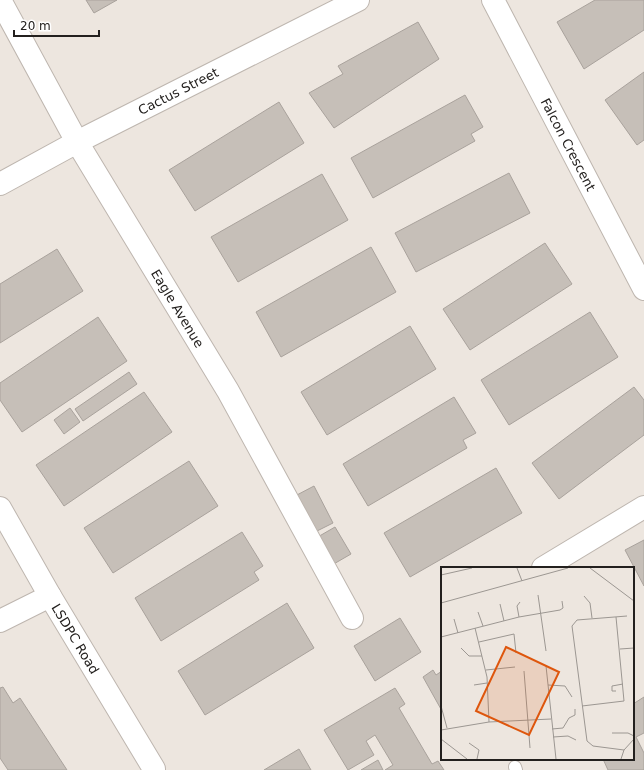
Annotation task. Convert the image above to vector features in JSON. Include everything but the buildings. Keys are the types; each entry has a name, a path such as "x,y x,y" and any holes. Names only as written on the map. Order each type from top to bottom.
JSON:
{"street":[{"name":"Eagle Avenue","path":"0,0 77,142 228,391 352,618"},
{"name":"Cactus Street","path":"0,184 77,142 358,0"},
{"name":"Falcon Crescent","path":"493,0 644,289"},
{"path":"545,567 644,507"},
{"name":"LSDPC Road","path":"0,508 50,596 154,769"},
{"path":"0,621 50,596"}]}
